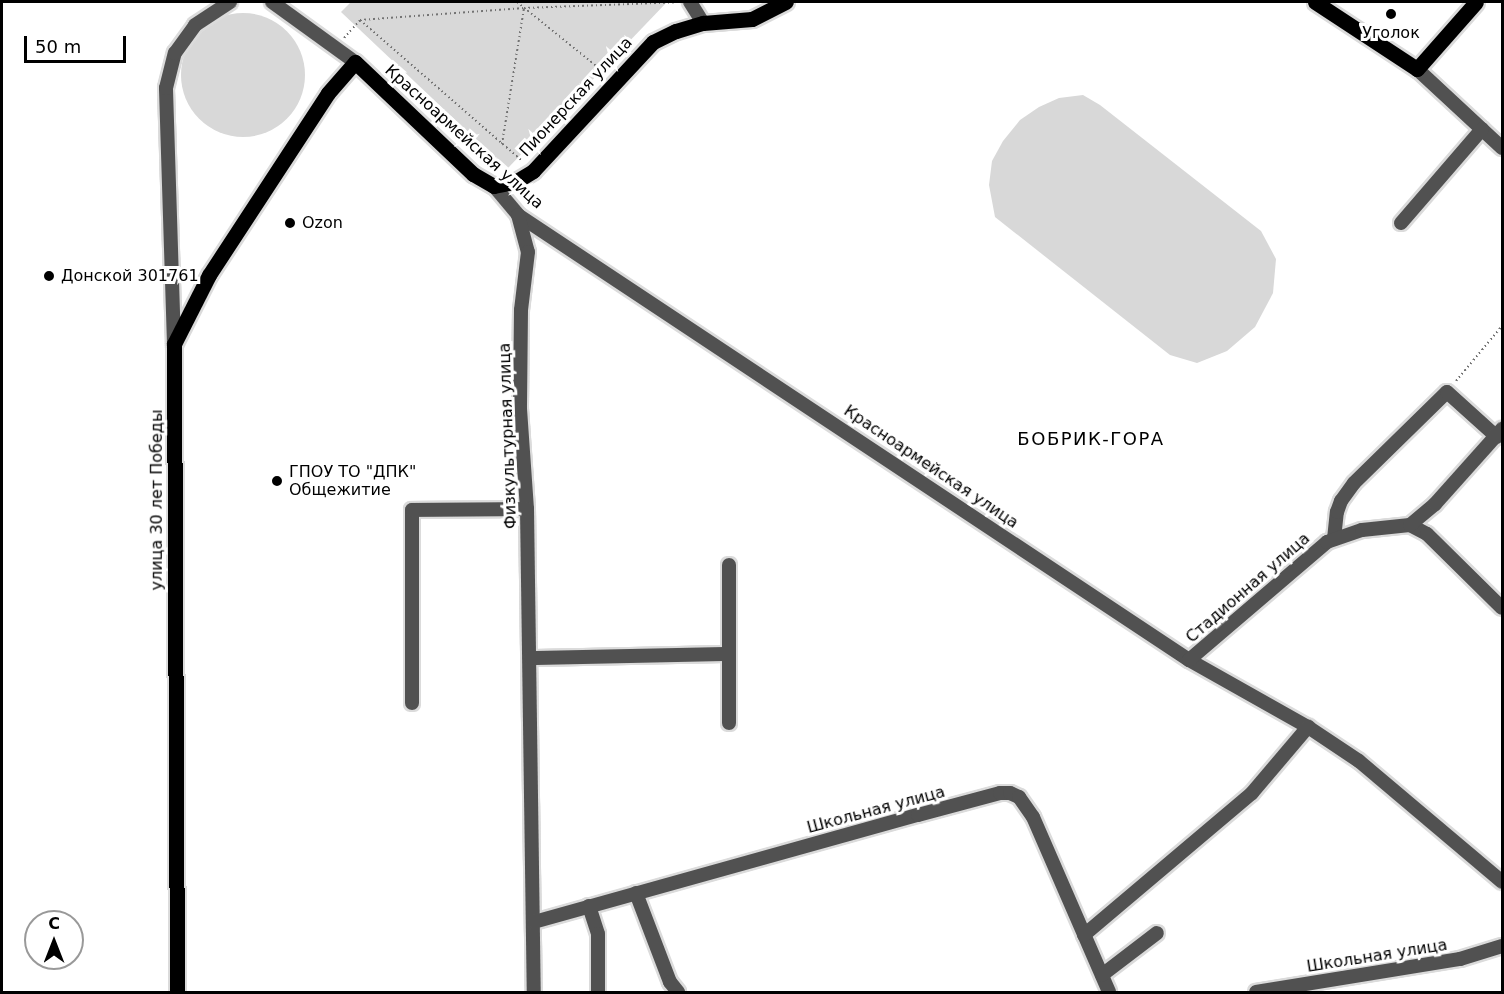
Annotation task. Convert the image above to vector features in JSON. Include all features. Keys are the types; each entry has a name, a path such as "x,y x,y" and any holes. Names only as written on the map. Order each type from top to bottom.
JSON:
{"main road":[{"name":"Пионерская улица","path":"494,186 515,182 534,171 652,42 676,30 703,23 752,19 786,2"},
{"path":"1315,2 1417,69 1476,2"},
{"name":"улица 30 лет Победы","path":"177,993 174,344 209,275 328,93 355,62"},
{"name":"Красноармейская улица","path":"355,62 473,174 494,186"}],"street":[{"path":"174,344 166,88 175,53 195,25 230,2"},
{"path":"272,2 355,62"},
{"path":"690,2 703,23"},
{"path":"1417,69 1503,148"},
{"path":"1401,223 1482,129"},
{"name":"Красноармейская улица","path":"494,186 518,215 1189,660 1308,727 1359,761 1503,882"},
{"name":"Физкультурная улица","path":"518,215 528,252 521,310 520,409 528,509 534,993"},
{"path":"1334,539 1337,512 1341,501 1354,483 1447,392 1500,433 1435,504 1410,525 1427,534 1503,608"},
{"path":"412,703 412,510 528,509"},
{"name":"Стадионная улица","path":"1189,660 1327,542 1362,530 1410,525"},
{"path":"729,565 729,723"},
{"path":"531,658 729,654"},
{"path":"1084,935 1252,793 1308,727"},
{"name":"Школьная улица","path":"534,922 918,814 1000,793 1010,793 1019,797 1033,817 1109,993"},
{"path":"636,893 670,982 678,993"},
{"path":"590,906 598,934 598,993"},
{"path":"1102,975 1157,933"},
{"name":"Школьная улица","path":"1256,993 1460,958 1503,946"}],"path":[{"path":"516,2 614,81"},
{"path":"335,48 360,20 524,8 680,2"},
{"path":"502,144 524,8"},
{"path":"360,20 534,171"},
{"path":"1447,392 1503,326"}],"shaded area":[{"path":"351,2 667,2 507,169 341,12"},
{"path":"243,13 267,18 278,23 287,31 295,40 300,51 305,75 300,99 295,110 287,119 278,127 267,132 243,137 219,132 208,127 199,119 191,110 186,99 181,75 186,51 191,40 199,31 208,23 219,18"},
{"path":"1083,95 1100,105 1261,231 1276,259 1273,293 1255,327 1227,351 1197,363 1170,355 995,217 989,185 992,161 1003,141 1020,120 1039,107 1059,98"}],"place":[{"name":"Уголок","path":"1391,14"},
{"name":"Ozon","path":"290,223"},
{"name":"Донской 301761","path":"49,276"},
{"name":"ГПОУ ТО \"ДПК\" Общежитие","path":"277,481"}],"district":[{"name":"БОБРИК-ГОРА","path":"1091,439"}]}
